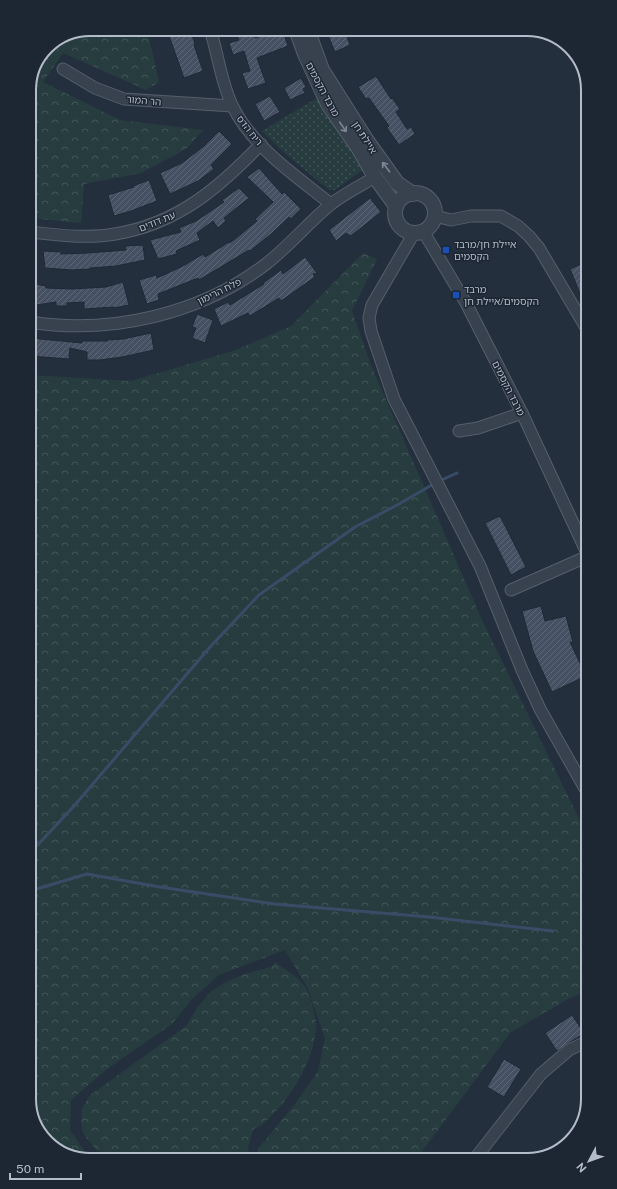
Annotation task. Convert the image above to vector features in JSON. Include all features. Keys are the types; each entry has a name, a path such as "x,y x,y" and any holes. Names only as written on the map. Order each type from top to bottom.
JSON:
{"street":[{"name":"ריח הדס","path":"212,36 232,106 247,129 260,144 291,172 331,204"},
{"name":"מרבד הקסמים","path":"299,36 305,54 328,104 359,149 374,177 396,206"},
{"name":"איילת חן","path":"310,36 322,70 367,141 397,183 413,194"},
{"name":"הר המור","path":"63,69 95,88 124,99 232,106"},
{"name":"עת דודים","path":"36,233 67,236 115,235 160,221 185,209 204,196 239,166 260,144"},
{"name":"פלח הרימון","path":"36,323 50,326 83,326 120,323 148,319 187,307 227,289 249,276 283,250 331,204 374,177"},
{"path":"419,193 426,196 432,202 434,209 435,216 433,222 429,228 419,232 408,232 398,224 395,217 396,206 400,199 406,195 413,194 419,193"},
{"path":"435,216 451,220 471,216 502,216 518,226 539,248 581,319"},
{"name":"מרבד הקסמים","path":"419,232 466,303 522,413 581,540"},
{"path":"419,232 372,305 369,318 371,331 394,399 480,566 522,670 540,709 581,781"},
{"path":"459,431 478,428 522,413"},
{"path":"511,590 581,559"},
{"path":"478,1153 541,1074 569,1050 581,1044"}],"green space":[{"path":"83,36 149,36 159,82 146,90 63,53 43,82 120,120 203,130 186,149 141,173 84,184 81,223 36,219 36,87 38,76 47,57 63,43 73,39"},
{"path":"46,60 37,83 38,76"},
{"path":"320,96 365,168 335,190 329,190 280,149 262,131"},
{"path":"363,253 377,259 352,311 371,365 483,622 581,823 581,994 568,999 510,1033 421,1153 258,1153 257,1150 295,1104 318,1071 325,1038 307,987 285,950 219,975 193,998 172,1024 107,1069 71,1100 70,1130 86,1153 80,1152 57,1142 47,1132 40,1119 36,1098 36,375 131,381 236,350 291,326"},
{"path":"275,962 304,985 315,1016 315,1038 312,1050 302,1074 288,1097 265,1122 253,1129 248,1148 249,1153 104,1153 96,1150 83,1133 81,1123 82,1109 89,1096 186,1026 197,1008 211,991 228,981 245,974 271,967"}],"building":[{"path":"169,36 192,36 203,71 184,78"},
{"path":"238,36 254,36 255,38 261,36 284,36 288,46 257,58 266,83 248,89 242,73 250,71 244,51 233,55 229,43 239,40"},
{"path":"328,36 347,36 350,45 335,52"},
{"path":"376,76 391,99 392,98 400,109 396,112 407,129 411,127 415,134 399,145 387,128 389,126 369,98 366,99 358,87"},
{"path":"301,78 306,87 303,89 305,93 290,100 284,88"},
{"path":"270,96 280,112 264,121 255,104"},
{"path":"219,131 232,144 211,165 214,169 198,181 170,194 160,173 182,163 204,146"},
{"path":"259,168 282,194 284,192 301,209 291,219 289,217 250,251 249,250 199,280 198,278 158,294 159,300 147,304 139,280 156,275 157,278 183,266 203,254 205,257 229,242 230,243 257,221 255,219 273,202 247,177"},
{"path":"149,180 157,201 114,216 108,195 134,187 133,186"},
{"path":"239,188 249,198 224,218 226,221 218,228 213,221 197,233 200,240 176,251 177,254 158,259 150,240 181,232 179,228 196,221 224,202 222,200"},
{"path":"370,198 381,212 351,236 346,233 336,241 329,230"},
{"path":"143,245 145,260 116,266 90,269 72,270 45,268 43,251 61,252 61,254 88,253 126,250 125,246"},
{"path":"305,257 317,273 313,274 315,277 281,301 279,298 250,316 248,313 221,326 214,309 228,302 230,305 264,284 263,283 281,270 283,274"},
{"path":"581,264 581,296 570,269"},
{"path":"123,282 129,305 114,308 84,309 84,302 67,303 67,306 56,306 56,302 36,305 36,284 46,286 46,288 72,289 106,287"},
{"path":"197,314 213,320 205,343 192,338 196,328 192,327"},
{"path":"151,333 154,350 100,360 87,360 87,352 70,348 69,359 36,356 36,339 82,343 82,341 108,341 107,340 123,339"},
{"path":"500,516 526,567 511,575 485,523"},
{"path":"541,606 545,621 566,616 573,642 570,642 581,665 581,678 552,692 533,651 522,611"},
{"path":"572,1015 581,1028 581,1035 557,1051 545,1033"},
{"path":"504,1059 521,1069 504,1097 487,1087"}],"waterway":[{"path":"36,847 74,806 210,647 259,595 355,527 437,482 457,473"},
{"path":"36,889 87,874 160,887 274,904 429,917 553,931"}],"place":[{"name":"איילת חן/מרבד הקסמים","path":"446,250"},
{"name":"מרבד הקסמים/איילת חן","path":"456,295"}]}
